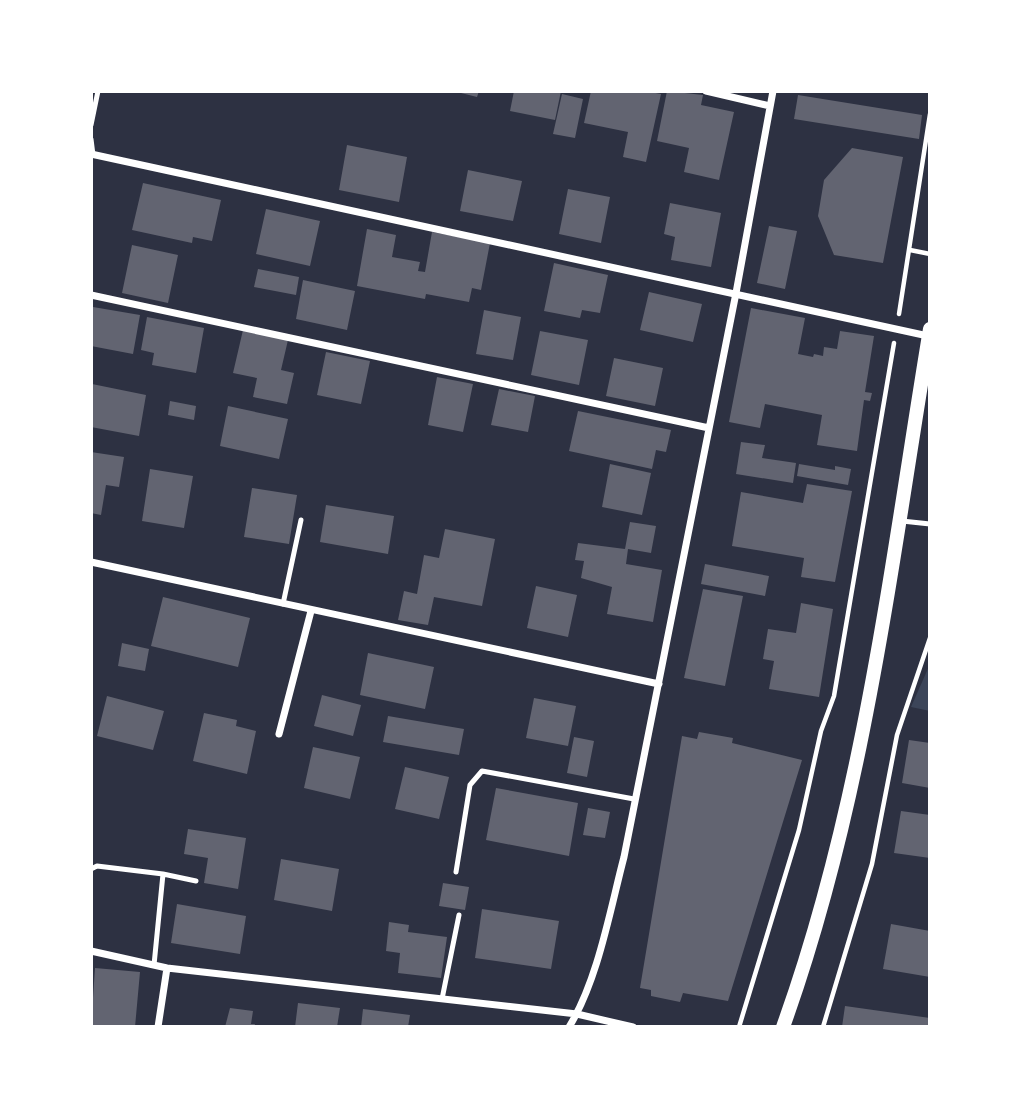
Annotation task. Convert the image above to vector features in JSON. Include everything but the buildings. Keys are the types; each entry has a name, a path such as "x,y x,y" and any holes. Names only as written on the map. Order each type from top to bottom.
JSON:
{"main road":[{"path":"783,1027 835,864 856,771 929,332"}],"street":[{"path":"706,91 770,106"},
{"path":"569,1027 577,1014 604,936 634,799 736,293 773,91"},
{"path":"92,157 896,329 929,332"},
{"path":"91,295 709,428"},
{"path":"91,562 659,684"},
{"path":"279,734 311,611"},
{"path":"91,951 167,968 577,1014 633,1027"},
{"path":"158,1027 167,968"}],"lane":[{"path":"91,125 98,91"},
{"path":"91,139 92,157"},
{"path":"284,604 302,520"},
{"path":"899,521 930,524"},
{"path":"456,872 470,785 482,771 634,799"},
{"path":"91,870 97,866 196,881"},
{"path":"154,965 163,874"},
{"path":"442,999 460,915"}],"path":[{"path":"739,1027 799,830 821,731 834,696 910,250 930,114"},
{"path":"910,250 930,254"},
{"path":"823,1027 872,864 897,735 930,638"}],"shaded area":[{"path":"930,664 930,711 911,707"}]}
